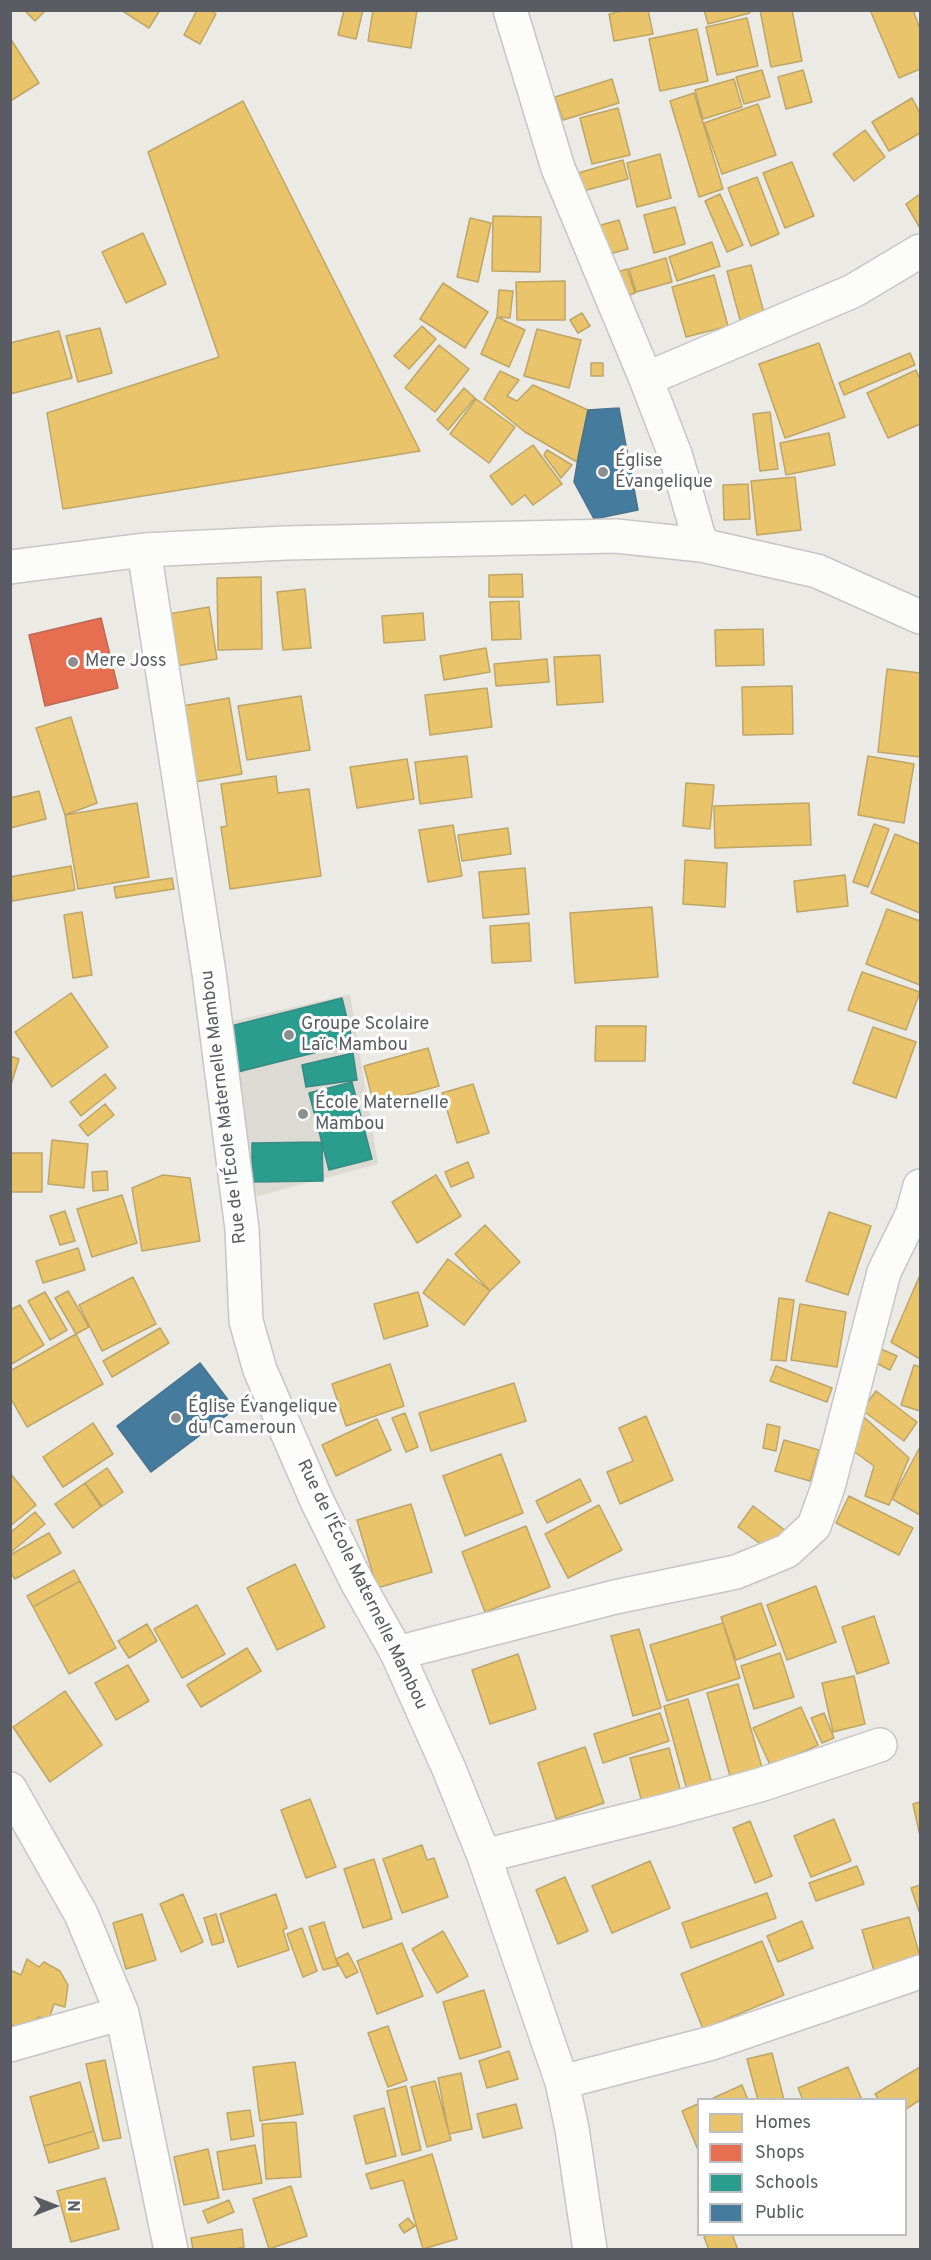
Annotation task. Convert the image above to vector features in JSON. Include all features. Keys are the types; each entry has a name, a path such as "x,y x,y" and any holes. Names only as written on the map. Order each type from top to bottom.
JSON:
{"street":[{"path":"510,10 558,168 676,457 701,545"},
{"path":"646,379 853,291 921,251"},
{"path":"10,567 144,550 286,543 616,536 701,545 817,571 921,617"},
{"name":"Rue de l'École Maternelle Mambou","path":"144,550 209,973 242,1229 246,1321 260,1370 317,1501 357,1582 397,1653 449,1769 484,1856 562,2082 572,2129 590,2250"},
{"path":"397,1653 615,1598 736,1572 787,1551 794,1545 814,1526 828,1486 884,1272 912,1215 921,1186"},
{"path":"484,1856 760,1785 880,1745"},
{"path":"10,1789 81,1914 122,2013 171,2250"},
{"path":"562,2082 712,2043 921,1972"},
{"path":"10,2045 122,2013"}],"shaded area":[{"name":"École Maternelle Mambou","path":"350,994 378,1164 247,1199 219,1024"}],"building: Homes":[{"path":"24,10 46,10 35,21"},
{"path":"121,10 160,10 149,28"},
{"path":"197,10 210,10 216,14 200,44 184,35"},
{"path":"344,10 363,10 356,39 338,35"},
{"path":"373,10 417,10 411,48 368,41"},
{"path":"627,10 648,10 653,34 614,41 609,14"},
{"path":"704,10 749,10 750,13 708,24"},
{"path":"760,10 792,10 802,61 771,67"},
{"path":"870,10 913,10 920,29 920,69 899,78"},
{"path":"747,18 758,66 717,75 706,27"},
{"path":"697,29 708,81 660,91 649,39"},
{"path":"10,38 39,83 12,100 10,98"},
{"path":"762,70 770,97 744,104 736,77"},
{"path":"803,70 812,102 786,109 778,77"},
{"path":"612,79 619,103 563,120 555,97"},
{"path":"734,79 742,107 703,119 695,90"},
{"path":"694,93 723,189 699,197 670,101"},
{"path":"912,98 920,113 920,133 889,151 872,122"},
{"path":"243,101 420,451 63,509 47,413 219,357 148,152"},
{"path":"758,104 776,155 722,174 704,123"},
{"path":"618,108 630,155 592,164 580,118"},
{"path":"865,130 885,157 854,181 833,154"},
{"path":"660,154 671,198 637,207 627,163"},
{"path":"623,160 628,179 583,191 578,173"},
{"path":"792,162 814,216 785,228 763,173"},
{"path":"757,177 779,234 751,246 728,188"},
{"path":"720,194 743,245 727,252 705,201"},
{"path":"920,194 920,228 906,204"},
{"path":"675,207 685,244 654,253 644,215"},
{"path":"493,216 541,217 540,272 492,271"},
{"path":"470,218 491,223 478,282 457,277"},
{"path":"619,220 628,249 602,256 594,227"},
{"path":"143,233 166,284 126,303 102,252"},
{"path":"712,242 720,266 677,281 669,257"},
{"path":"666,258 672,282 636,292 629,269"},
{"path":"751,265 767,324 743,331 727,271"},
{"path":"627,269 635,293 616,300 608,275"},
{"path":"714,275 728,326 686,337 672,287"},
{"path":"565,281 565,320 517,320 516,282"},
{"path":"443,283 488,312 465,348 420,319"},
{"path":"499,290 513,291 510,318 497,317"},
{"path":"582,313 590,326 578,333 570,320"},
{"path":"497,317 525,330 509,367 481,354"},
{"path":"422,326 436,339 409,369 394,356"},
{"path":"100,328 112,373 78,382 66,336"},
{"path":"537,329 581,340 569,388 524,376"},
{"path":"59,331 72,378 10,394 10,343"},
{"path":"819,343 845,417 785,438 759,364"},
{"path":"439,345 469,369 435,412 405,388"},
{"path":"910,353 915,365 844,395 839,383"},
{"path":"591,363 603,363 603,376 591,376"},
{"path":"916,370 920,380 920,424 888,438 867,393"},
{"path":"500,371 519,380 507,396 517,401 533,385 588,410 577,462 525,432 484,399"},
{"path":"464,388 475,398 448,430 437,420"},
{"path":"476,399 515,427 489,463 450,434"},
{"path":"770,412 778,469 760,471 753,414"},
{"path":"829,433 835,465 786,475 780,443"},
{"path":"533,445 562,484 533,505 525,495 512,505 490,476"},
{"path":"547,450 572,465 561,478 544,455"},
{"path":"795,477 801,530 757,535 751,481"},
{"path":"748,484 750,519 724,520 723,485"},
{"path":"522,574 523,597 489,597 489,575"},
{"path":"261,577 262,649 218,650 217,578"},
{"path":"305,589 311,648 283,650 277,592"},
{"path":"519,601 521,639 492,640 490,602"},
{"path":"209,607 217,659 171,667 163,615"},
{"path":"423,613 425,640 384,643 382,616"},
{"path":"763,629 764,665 716,666 715,630"},
{"path":"486,648 490,672 444,680 440,656"},
{"path":"600,655 603,702 557,705 554,657"},
{"path":"547,659 549,682 496,686 494,664"},
{"path":"887,669 920,673 920,757 878,752"},
{"path":"792,686 793,734 743,735 742,687"},
{"path":"487,688 492,727 430,735 425,695"},
{"path":"301,696 310,750 247,760 238,706"},
{"path":"229,698 242,774 189,783 176,707"},
{"path":"71,717 97,803 65,815 36,728"},
{"path":"467,756 472,797 420,804 415,762"},
{"path":"868,756 914,764 904,823 858,815"},
{"path":"407,759 414,799 357,808 350,767"},
{"path":"276,776 278,793 309,789 321,876 230,889 221,827 227,826 221,784"},
{"path":"686,783 714,785 710,829 683,826"},
{"path":"39,791 46,819 10,828 10,798"},
{"path":"137,803 149,877 78,889 65,815"},
{"path":"809,803 811,845 715,848 714,806"},
{"path":"874,824 889,829 868,887 853,882"},
{"path":"453,825 462,876 428,882 419,830"},
{"path":"508,828 511,854 462,861 458,835"},
{"path":"895,834 920,844 920,913 871,893"},
{"path":"685,860 727,863 725,907 683,904"},
{"path":"71,866 75,890 12,901 10,877"},
{"path":"525,868 529,914 483,918 479,872"},
{"path":"845,875 848,906 797,912 794,881"},
{"path":"172,878 174,889 116,898 114,887"},
{"path":"652,907 658,977 575,983 570,913"},
{"path":"887,909 920,921 920,985 866,964"},
{"path":"82,912 92,975 73,978 64,915"},
{"path":"529,923 531,961 492,963 490,926"},
{"path":"862,972 920,992 906,1030 848,1010"},
{"path":"71,993 108,1047 52,1087 15,1032"},
{"path":"596,1026 646,1026 645,1061 595,1061"},
{"path":"873,1027 916,1042 896,1098 853,1083"},
{"path":"428,1048 439,1086 374,1104 364,1066"},
{"path":"10,1056 19,1059 10,1088"},
{"path":"105,1074 116,1088 81,1116 70,1102"},
{"path":"473,1084 489,1133 457,1143 442,1093"},
{"path":"105,1104 114,1115 88,1136 79,1125"},
{"path":"52,1140 88,1144 84,1188 48,1184"},
{"path":"10,1153 42,1153 42,1192 10,1192"},
{"path":"468,1162 474,1177 451,1187 445,1172"},
{"path":"107,1171 108,1190 93,1191 92,1172"},
{"path":"163,1175 190,1178 200,1241 142,1251 132,1188"},
{"path":"436,1175 461,1216 417,1243 392,1202"},
{"path":"122,1195 137,1243 92,1257 77,1209"},
{"path":"65,1211 75,1241 60,1245 50,1216"},
{"path":"829,1212 871,1226 848,1295 806,1281"},
{"path":"485,1225 520,1262 490,1291 455,1254"},
{"path":"78,1248 85,1270 43,1283 36,1261"},
{"path":"448,1259 490,1291 464,1325 423,1293"},
{"path":"920,1275 920,1359 891,1342"},
{"path":"133,1277 156,1324 102,1351 79,1305"},
{"path":"68,1291 89,1327 76,1334 55,1298"},
{"path":"45,1292 67,1330 50,1340 28,1301"},
{"path":"418,1292 428,1326 384,1339 374,1304"},
{"path":"779,1298 794,1300 786,1361 771,1360"},
{"path":"800,1304 846,1312 837,1367 791,1360"},
{"path":"20,1305 44,1345 10,1365 10,1310"},
{"path":"160,1328 169,1343 112,1377 103,1361"},
{"path":"76,1334 103,1384 27,1427 10,1397 10,1371"},
{"path":"881,1349 897,1356 890,1370 874,1362"},
{"path":"390,1364 404,1406 346,1426 332,1384"},
{"path":"914,1365 920,1367 920,1411 901,1405"},
{"path":"776,1366 832,1388 827,1402 770,1381"},
{"path":"514,1383 526,1421 431,1451 419,1413"},
{"path":"876,1391 917,1422 904,1441 862,1410"},
{"path":"405,1413 418,1447 406,1452 392,1418"},
{"path":"646,1416 673,1480 620,1504 607,1472 633,1461 619,1428"},
{"path":"865,1418 909,1458 889,1505 865,1496 874,1466 845,1445"},
{"path":"377,1419 391,1450 336,1476 322,1445"},
{"path":"93,1423 113,1454 63,1487 43,1457"},
{"path":"767,1424 780,1427 776,1451 763,1448"},
{"path":"784,1440 819,1450 810,1481 775,1471"},
{"path":"920,1447 920,1515 892,1499"},
{"path":"501,1454 523,1513 465,1536 443,1476"},
{"path":"107,1468 123,1492 101,1507 85,1483"},
{"path":"10,1473 36,1505 10,1526"},
{"path":"580,1479 591,1501 547,1523 536,1501"},
{"path":"85,1483 102,1506 73,1528 55,1504"},
{"path":"849,1496 913,1528 899,1555 836,1523"},
{"path":"411,1504 432,1572 377,1588 357,1520"},
{"path":"599,1505 622,1550 568,1578 545,1534"},
{"path":"753,1506 786,1531 771,1552 738,1527"},
{"path":"35,1512 45,1524 10,1553 10,1533"},
{"path":"526,1526 550,1587 485,1612 462,1552"},
{"path":"49,1533 61,1553 15,1579 10,1572 10,1555"},
{"path":"295,1564 325,1627 277,1650 247,1588"},
{"path":"74,1570 80,1581 33,1607 27,1596"},
{"path":"80,1581 116,1648 69,1674 33,1607"},
{"path":"816,1586 836,1642 787,1660 767,1605"},
{"path":"761,1603 776,1645 736,1660 721,1617"},
{"path":"197,1605 225,1654 182,1678 154,1629"},
{"path":"874,1616 889,1663 857,1674 842,1627"},
{"path":"723,1623 740,1678 667,1701 650,1645"},
{"path":"147,1624 157,1641 129,1658 118,1641"},
{"path":"639,1629 661,1708 633,1716 611,1636"},
{"path":"247,1648 261,1671 201,1707 187,1685"},
{"path":"780,1653 794,1697 754,1709 741,1666"},
{"path":"518,1654 536,1709 490,1724 472,1670"},
{"path":"128,1665 149,1701 116,1720 95,1683"},
{"path":"854,1676 865,1724 833,1732 822,1683"},
{"path":"738,1684 765,1778 733,1787 707,1693"},
{"path":"65,1691 102,1745 50,1782 13,1727"},
{"path":"688,1699 715,1794 690,1801 664,1706"},
{"path":"801,1707 818,1745 771,1767 753,1728"},
{"path":"660,1713 669,1741 603,1763 594,1734"},
{"path":"824,1713 834,1738 822,1743 811,1718"},
{"path":"585,1747 604,1803 556,1819 538,1763"},
{"path":"669,1748 683,1800 644,1810 630,1758"},
{"path":"310,1799 336,1867 306,1878 281,1810"},
{"path":"920,1802 920,1836 913,1804"},
{"path":"834,1819 851,1861 811,1877 794,1836"},
{"path":"750,1821 772,1876 755,1883 733,1828"},
{"path":"422,1845 427,1860 434,1858 448,1897 402,1913 383,1859"},
{"path":"374,1859 392,1919 363,1928 344,1869"},
{"path":"650,1861 670,1908 612,1933 592,1886"},
{"path":"857,1866 864,1884 816,1901 809,1883"},
{"path":"565,1877 588,1931 558,1944 536,1890"},
{"path":"920,1885 920,1914 911,1888"},
{"path":"767,1893 776,1918 691,1948 682,1923"},
{"path":"183,1894 203,1942 181,1952 160,1904"},
{"path":"276,1894 287,1928 283,1930 289,1950 238,1967 220,1914"},
{"path":"142,1914 156,1960 126,1969 113,1923"},
{"path":"216,1914 224,1942 212,1945 204,1918"},
{"path":"909,1917 920,1957 874,1971 862,1930"},
{"path":"802,1921 813,1948 778,1962 767,1936"},
{"path":"324,1922 338,1966 323,1970 309,1927"},
{"path":"302,1928 317,1971 303,1977 287,1934"},
{"path":"443,1931 468,1976 437,1993 412,1949"},
{"path":"762,1941 784,1995 703,2029 681,1974"},
{"path":"402,1943 423,1996 377,2014 357,1961"},
{"path":"348,1953 358,1972 346,1978 336,1959"},
{"path":"27,1959 39,1967 44,1962 60,1971 68,1985 65,2007 54,2004 49,2019 38,2017 28,2034 10,2024 10,1970 21,1975"},
{"path":"484,1990 501,2047 460,2059 443,2002"},
{"path":"388,2026 407,2080 388,2087 368,2033"},
{"path":"509,2051 518,2079 487,2088 479,2061"},
{"path":"772,2053 783,2098 757,2098 747,2059"},
{"path":"105,2060 121,2138 103,2141 86,2064"},
{"path":"295,2062 303,2114 260,2121 253,2067"},
{"path":"848,2067 861,2098 802,2098 798,2088"},
{"path":"920,2067 920,2100 907,2108 907,2098 878,2098 875,2094"},
{"path":"461,2073 472,2129 449,2134 438,2078"},
{"path":"435,2081 451,2140 427,2147 411,2087"},
{"path":"80,2082 94,2131 44,2146 30,2097"},
{"path":"742,2085 747,2098 713,2098"},
{"path":"406,2086 421,2150 402,2155 387,2091"},
{"path":"516,2104 522,2128 483,2138 477,2114"},
{"path":"697,2104 697,2148 682,2111"},
{"path":"384,2108 396,2156 366,2164 354,2116"},
{"path":"250,2110 254,2136 231,2140 227,2113"},
{"path":"296,2122 301,2177 266,2179 262,2124"},
{"path":"94,2131 99,2148 49,2163 44,2146"},
{"path":"255,2145 262,2183 223,2190 217,2152"},
{"path":"208,2149 219,2198 184,2205 174,2157"},
{"path":"432,2154 457,2239 423,2249 403,2180 371,2189 366,2174"},
{"path":"105,2178 119,2229 71,2242 57,2191"},
{"path":"291,2186 307,2236 269,2249 253,2199"},
{"path":"229,2200 234,2212 208,2223 203,2211"},
{"path":"408,2218 415,2226 404,2233 399,2225"},
{"path":"242,2229 244,2247 230,2250 193,2250 191,2238"},
{"path":"733,2236 738,2250 709,2250 704,2237"}],"building: Shops":[{"name":"Mere Joss","path":"101,618 118,688 45,706 29,635"}],"building: Schools":[{"name":"Groupe Scolaire Laïc Mambou","path":"342,998 353,1043 234,1073 223,1028"},
{"path":"353,1053 357,1080 306,1087 302,1065"},
{"path":"352,1082 372,1159 329,1170 309,1093"},
{"path":"322,1142 323,1181 252,1182 252,1143"}],"building: Public":[{"name":"Église Évangelique","path":"619,408 638,510 594,519 574,482 588,410"},
{"name":"Église Évangelique du Cameroun","path":"200,1363 235,1409 151,1472 117,1426"}],"place":[{"name":"Église Évangelique","path":"603,472"},
{"name":"Mere Joss","path":"73,662"},
{"name":"Groupe Scolaire Laïc Mambou","path":"289,1035"},
{"name":"École Maternelle Mambou","path":"303,1114"},
{"name":"Église Évangelique du Cameroun","path":"176,1418"}]}
